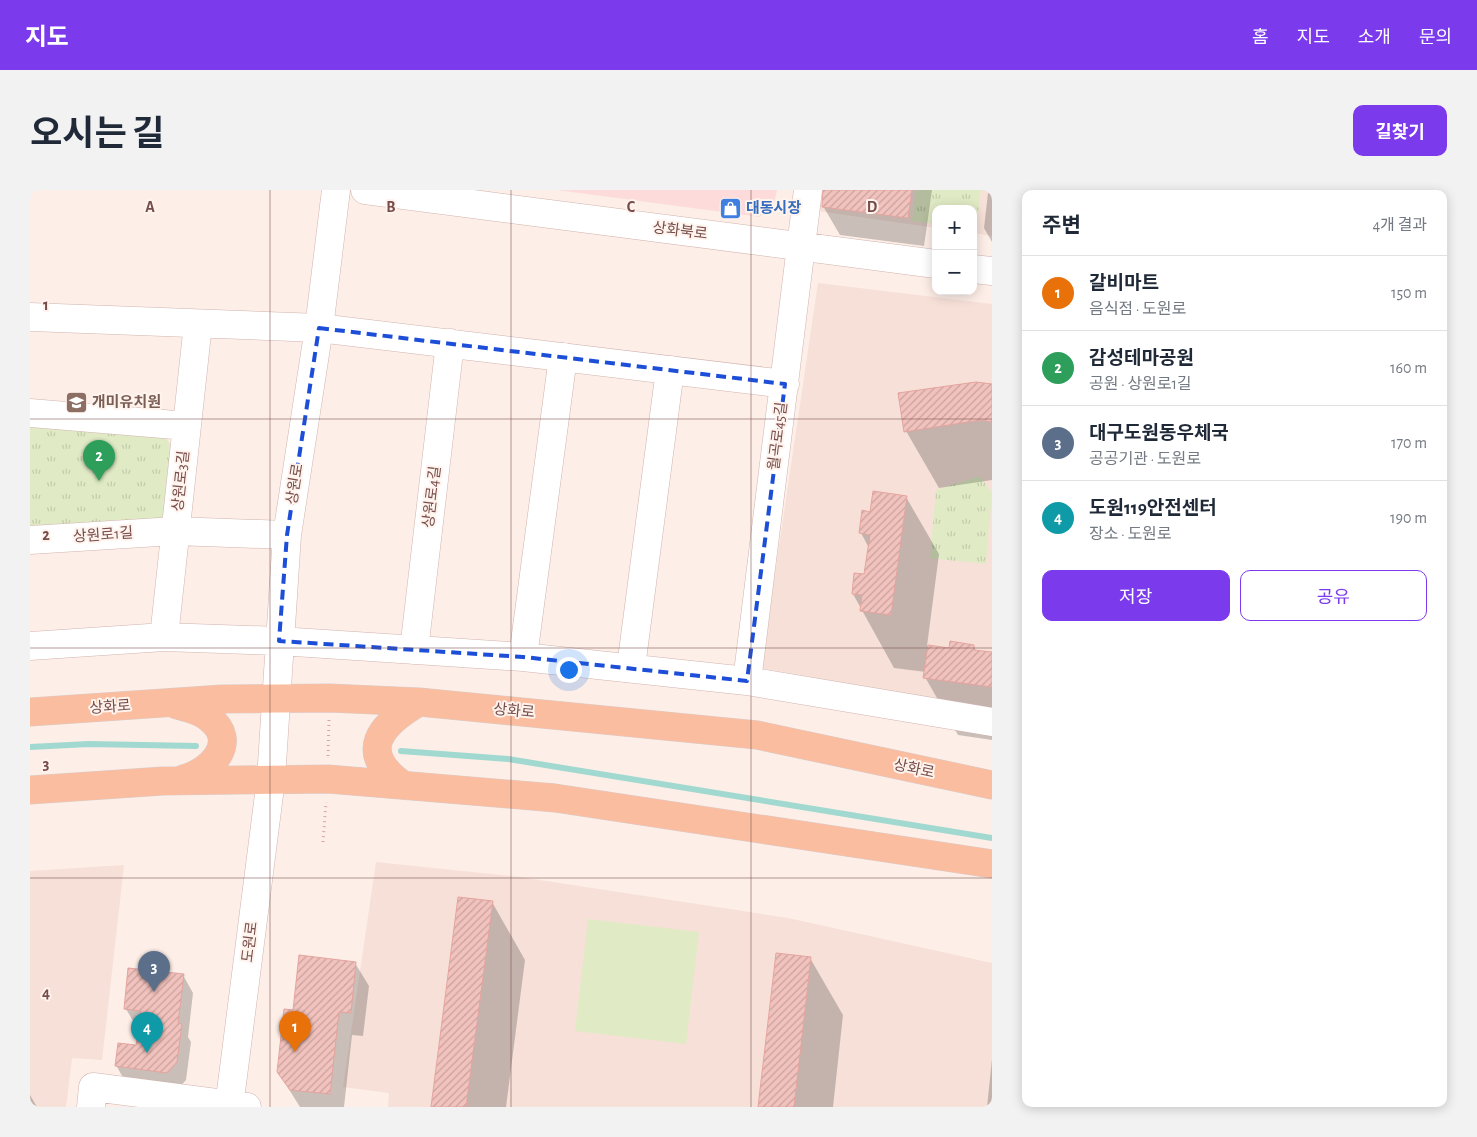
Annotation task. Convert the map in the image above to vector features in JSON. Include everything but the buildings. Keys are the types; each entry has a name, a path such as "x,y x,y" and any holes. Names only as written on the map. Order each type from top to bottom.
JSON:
{"main road":[{"name":"상화로","path":"30,712 274,698 329,698 418,702 758,735 992,785"},
{"path":"403,785 388,774 378,759 379,736 396,716 418,702"},
{"path":"170,703 197,710 210,718 220,732 222,742 217,759 205,770 194,776 179,780"},
{"path":"30,790 179,780 328,779 555,798 992,864"}],"street":[{"name":"상원로","path":"270,779 274,698 288,535 319,328 336,190"},
{"name":"상화북로","path":"365,190 932,263"},
{"name":"월곡로45길","path":"747,681 808,190"},
{"path":"977,269 992,271"},
{"path":"30,317 319,328 785,384"},
{"name":"상원로3길","path":"164,637 198,324"},
{"name":"상원로4길","path":"414,650 450,344"},
{"path":"523,657 563,357"},
{"path":"630,667 670,370"},
{"path":"30,413 187,426"},
{"name":"상원로1길","path":"30,540 175,531 288,535"},
{"path":"30,646 164,637 279,641 523,657 747,681 992,722"},
{"name":"도원로","path":"91,1107 93,1088 235,1106 270,779"}],"path":[{"path":"324,842 328,779 329,698"}],"highlighted area":[{"path":"319,328 785,384 747,681 523,657 279,641 287,535"}],"shaded area":[{"name":"대동시장","path":"557,190 777,190 775,199 760,217"},
{"path":"820,190 992,190 992,236 977,234 977,205 932,205 932,227 817,211"},
{"path":"818,283 992,304 992,709 761,668"},
{"path":"376,862 520,877 788,918 992,963 992,1107 388,1107 389,1093 343,1087"},
{"path":"124,865 102,1060 72,1058 66,1107 30,1107 30,871"}],"green space":[{"path":"916,190 981,190 977,221 977,205 932,205 932,224 912,221"},
{"path":"30,419 163,431 172,448 165,515 152,524 30,528"},
{"path":"980,476 992,493 986,564 930,558 936,490"},
{"path":"588,919 699,932 686,1044 575,1031"}],"waterway":[{"path":"30,747 89,744 196,746"},
{"path":"401,751 508,759 992,838"}],"place":[{"name":"대동시장","path":"730,208"},
{"name":"개미유치원","path":"76,402"},
{"name":"감성테마공원","path":"99,481"},
{"name":"대구도원동우체국","path":"154,992"},
{"name":"갈비마트","path":"295,1052"},
{"name":"도원119안전센터","path":"147,1053"}]}
